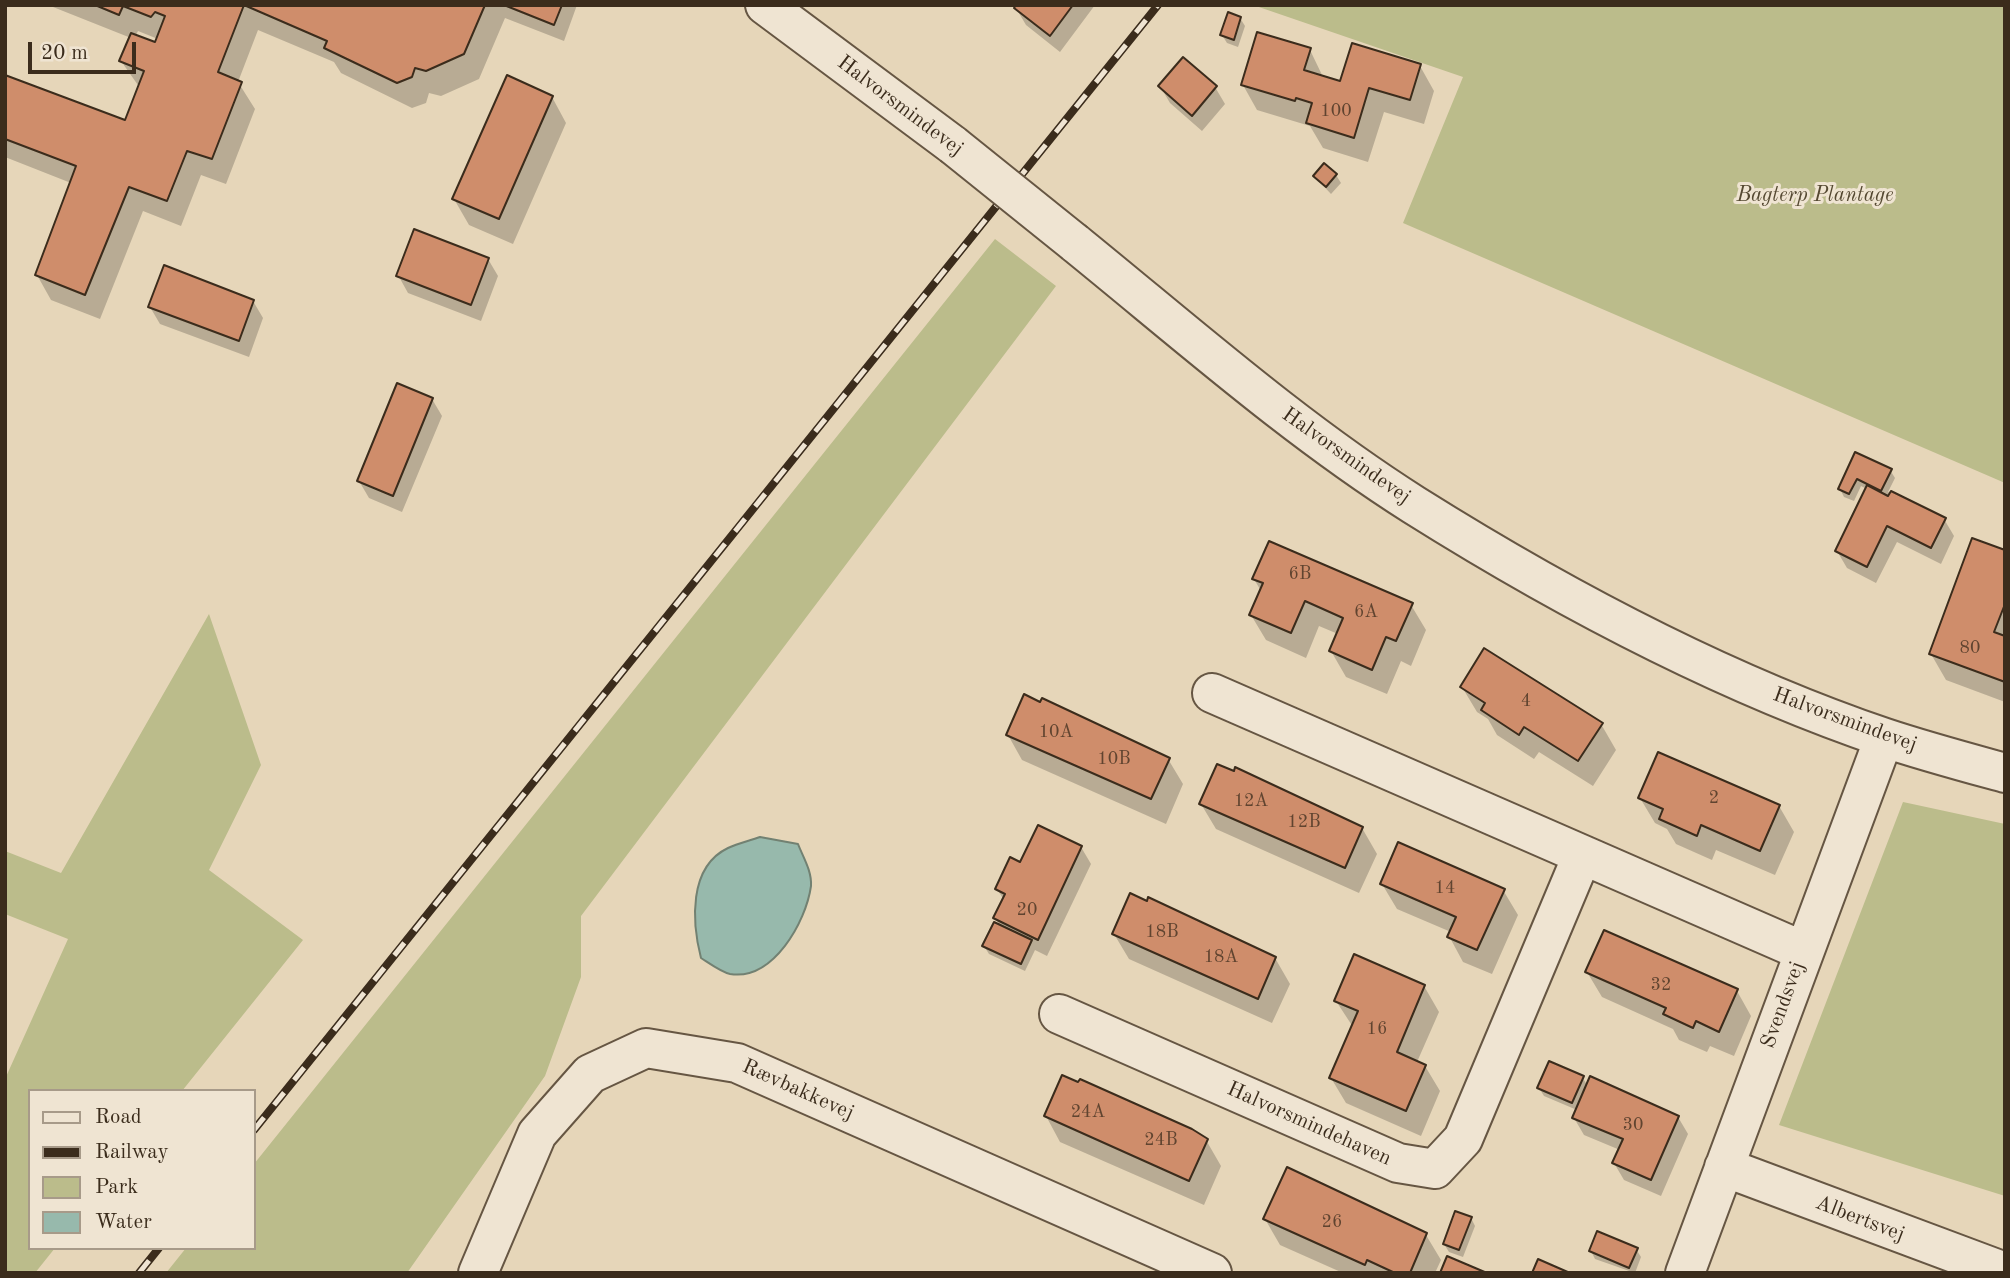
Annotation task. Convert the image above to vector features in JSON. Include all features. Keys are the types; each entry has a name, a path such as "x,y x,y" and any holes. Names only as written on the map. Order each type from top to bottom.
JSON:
{"street":[{"name":"Halvorsmindevej","path":"765,5 953,145 1275,407 1414,505 1625,627 1721,673 1884,738 2005,773"},
{"path":"1212,693 1803,951"},
{"name":"Svendsvej","path":"1685,1273 1884,738"},
{"name":"Halvorsmindehaven","path":"1059,1014 1398,1163 1435,1169 1462,1139 1582,856"},
{"name":"Rævbakkevej","path":"478,1273 537,1134 590,1074 646,1048 737,1063 1212,1273"},
{"name":"Albertsvej","path":"1724,1167 1999,1272"}],"green space":[{"name":"Bagterp Plantage","path":"1253,5 2005,5 2005,483 1403,223 1463,77"},
{"path":"995,239 1056,286 581,916 581,977 545,1076 407,1273 166,1273 184,1250 256,1250 256,1162"},
{"path":"209,614 261,765 209,870 303,940 184,1089 28,1089 28,1250 53,1250 35,1273 5,1273 5,1079 68,939 5,914 5,851 61,873"},
{"path":"1903,802 2005,824 2005,1196 1779,1125"}],"water":[{"path":"760,837 798,844 810,875 808,900 795,932 773,959 746,974 730,974 701,958 696,929 696,897 706,868 715,857 732,846"}],"building":[{"path":"95,5 244,5 218,72 242,82 212,159 187,151 167,201 129,187 85,295 35,275 76,166 5,139 5,75 125,120 144,71 119,61 131,33 155,42 165,16 155,12 151,17 123,6 119,15"},
{"path":"244,5 485,5 464,54 426,71 415,68 412,77 397,83 324,48 327,41"},
{"path":"504,5 562,5 554,25"},
{"path":"1016,5 1073,5 1050,36 1014,8"},
{"path":"1228,12 1241,17 1234,40 1220,35"},
{"path":"1257,32 1311,48 1304,70 1340,81 1352,43 1421,64 1410,100 1369,88 1354,138 1306,123 1312,103 1296,98 1295,101 1241,85"},
{"path":"1183,57 1217,86 1192,116 1158,86"},
{"path":"507,75 553,96 499,219 452,199"},
{"path":"1324,163 1337,174 1326,187 1313,176"},
{"path":"414,229 489,258 471,305 396,276"},
{"path":"164,265 254,300 239,341 148,307"},
{"path":"397,383 433,398 393,496 357,481"},
{"path":"1855,452 1892,469 1881,491 1857,479 1849,494 1838,489"},
{"path":"1867,485 1888,496 1891,491 1946,518 1931,548 1887,526 1867,567 1835,551"},
{"path":"1972,538 2005,550 2005,604 1994,632 2005,636 2005,682 1929,654"},
{"path":"1269,541 1413,603 1396,641 1386,637 1372,670 1329,651 1343,618 1305,601 1291,633 1249,615 1263,583 1252,579"},
{"path":"1484,648 1603,723 1578,761 1524,727 1519,735 1481,710 1485,703 1460,687"},
{"path":"1024,694 1040,702 1042,698 1170,758 1151,799 1006,735"},
{"path":"1658,752 1780,805 1760,851 1701,825 1697,836 1659,819 1663,809 1638,798"},
{"path":"1217,764 1234,771 1235,767 1363,827 1345,868 1199,804"},
{"path":"1038,825 1082,846 1038,940 993,918 1005,894 995,889 1010,857 1020,862"},
{"path":"1398,842 1505,889 1477,950 1447,937 1456,917 1380,884"},
{"path":"1130,893 1147,901 1148,897 1276,957 1258,999 1112,934"},
{"path":"994,922 1032,940 1021,964 982,946"},
{"path":"1604,930 1738,989 1719,1032 1696,1021 1693,1028 1663,1014 1666,1008 1585,972"},
{"path":"1354,954 1425,985 1397,1052 1426,1065 1406,1111 1329,1078 1358,1011 1334,1001"},
{"path":"1549,1061 1584,1076 1572,1103 1537,1088"},
{"path":"1062,1075 1078,1082 1080,1079 1192,1129 1208,1139 1189,1181 1044,1116"},
{"path":"1590,1076 1679,1116 1651,1180 1612,1163 1623,1139 1572,1118"},
{"path":"1287,1167 1427,1233 1410,1273 1395,1273 1367,1260 1365,1265 1263,1219"},
{"path":"1455,1211 1472,1217 1459,1250 1443,1244"},
{"path":"1597,1231 1638,1248 1629,1268 1589,1251"},
{"path":"1447,1256 1487,1273 1440,1273"},
{"path":"1538,1259 1570,1273 1532,1273"}],"railway":[{"path":"256,1128 1158,5"},
{"path":"139,1273 157,1250"}]}
